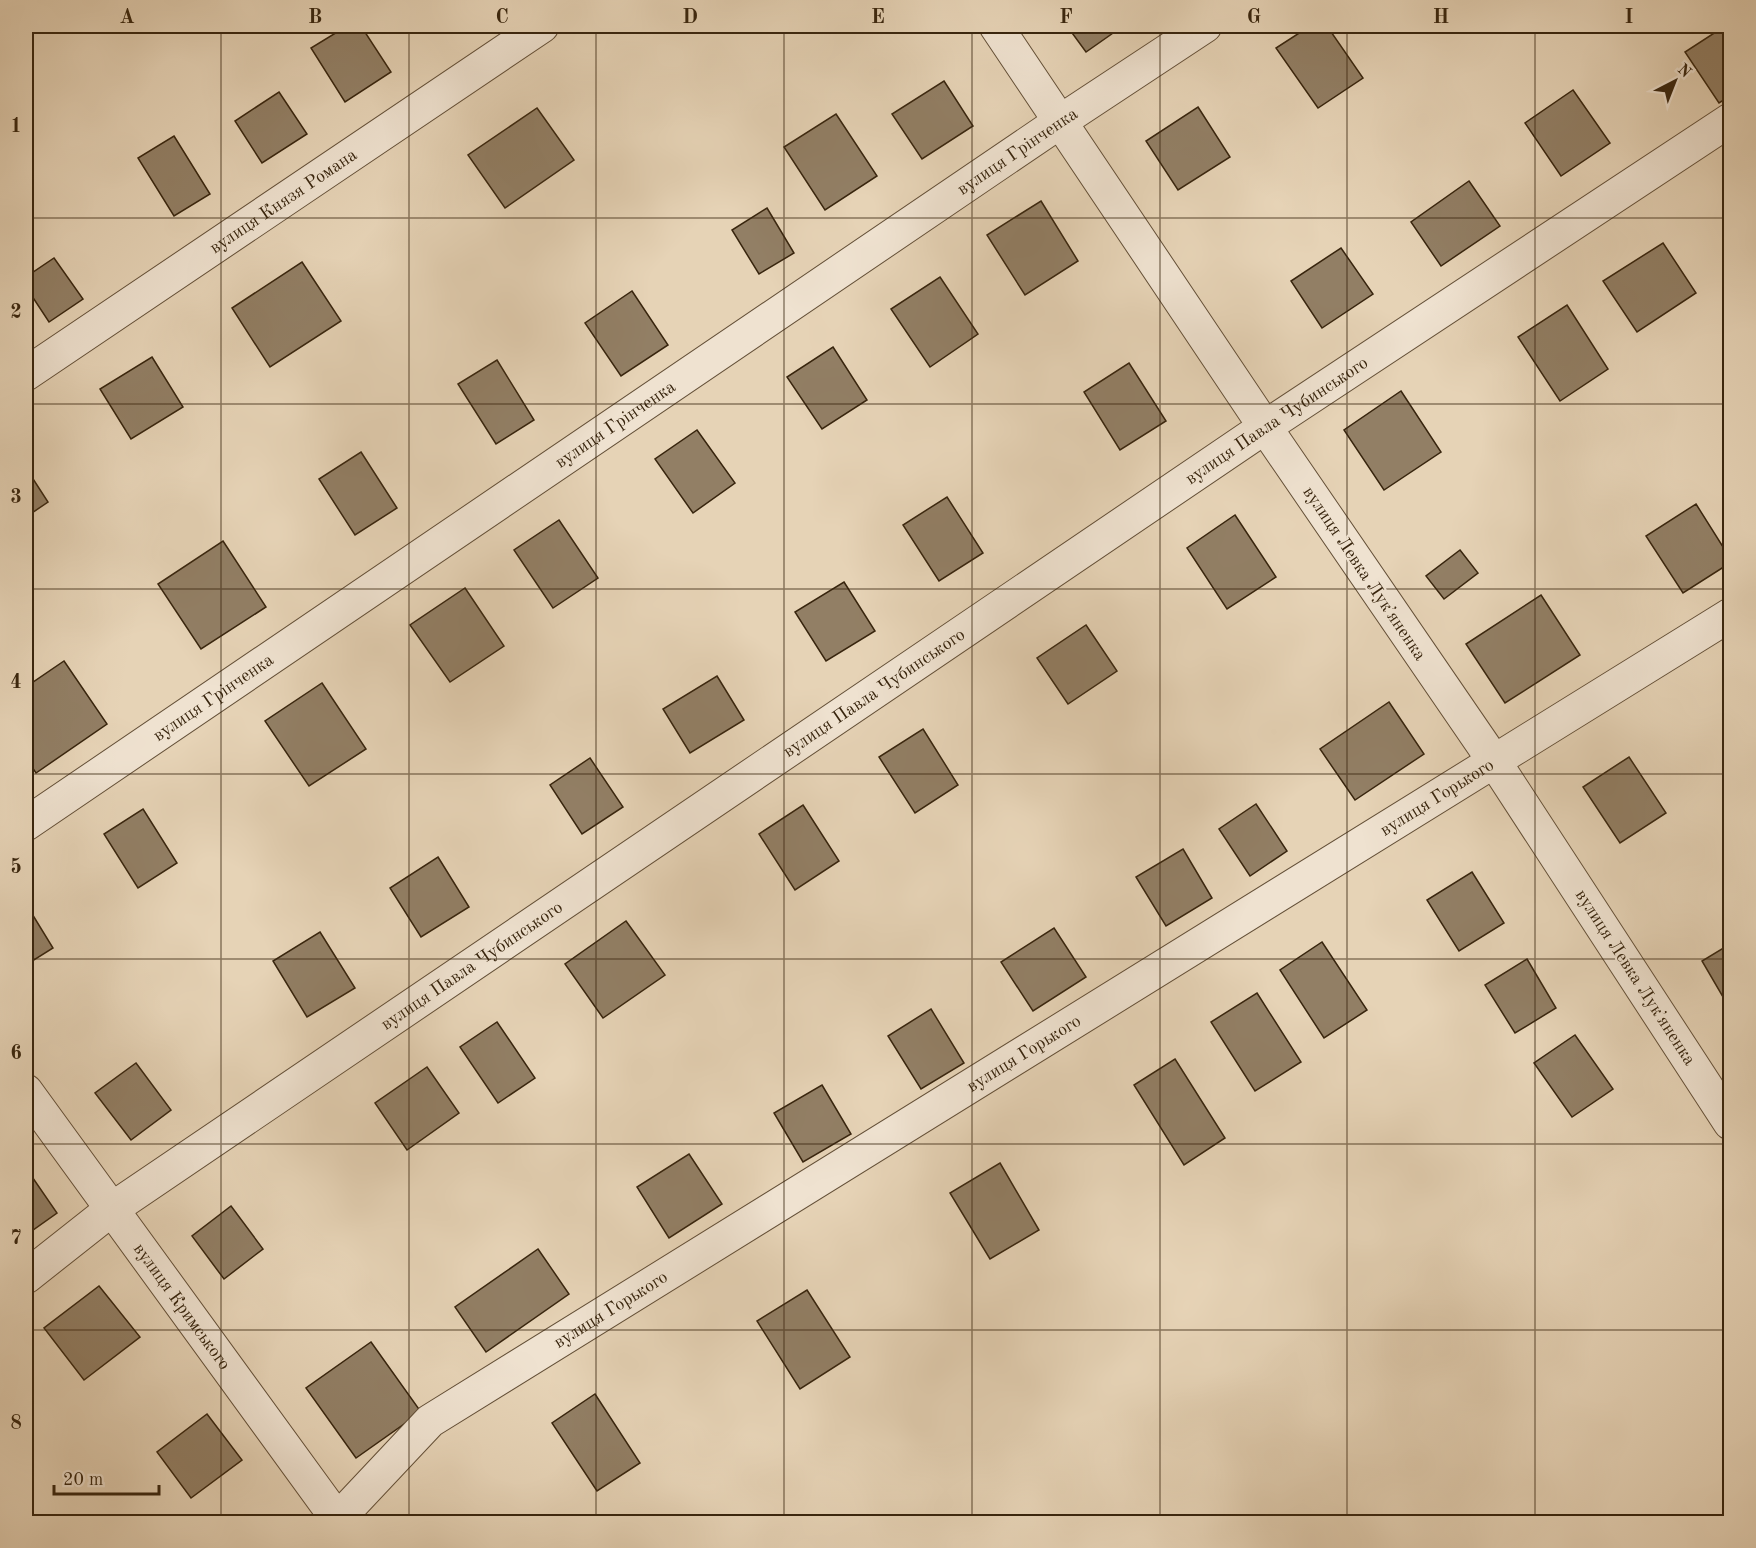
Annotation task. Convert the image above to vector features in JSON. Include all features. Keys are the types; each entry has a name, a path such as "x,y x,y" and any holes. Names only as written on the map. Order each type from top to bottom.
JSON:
{"street":[{"name":"вулиця Князя Романа","path":"26,374 542,26"},
{"name":"вулиця Левка Лукʼяненка","path":"996,26 1265,428 1494,761 1719,1079 1731,1123"},
{"name":"вулиця Грінченка","path":"26,824 1061,120 1205,26"},
{"name":"вулиця Павла Чубинського","path":"26,1277 112,1209 1265,428 1731,120"},
{"name":"вулиця Горького","path":"337,1522 430,1421 1731,615"},
{"name":"вулиця Кримського","path":"26,1091 337,1522"}],"building":[{"path":"347,26 361,26 391,72 345,102 311,48"},
{"path":"1067,26 1123,26 1086,52"},
{"path":"1310,26 1327,26 1363,78 1318,108 1276,48"},
{"path":"1725,26 1730,26 1730,96 1719,103 1685,52"},
{"path":"944,81 973,126 922,159 892,114"},
{"path":"1573,90 1610,143 1561,176 1525,123"},
{"path":"279,92 307,134 262,163 235,121"},
{"path":"1198,107 1230,157 1178,190 1146,141"},
{"path":"537,108 574,160 505,208 468,155"},
{"path":"836,114 877,176 825,210 784,147"},
{"path":"174,136 210,194 174,216 138,158"},
{"path":"1469,181 1500,226 1441,266 1411,222"},
{"path":"1041,201 1078,261 1025,295 987,235"},
{"path":"767,208 794,253 759,274 732,230"},
{"path":"1663,243 1696,293 1637,332 1603,281"},
{"path":"1341,248 1373,294 1322,328 1291,281"},
{"path":"54,258 83,299 49,322 26,287 26,277"},
{"path":"302,262 341,321 270,367 232,308"},
{"path":"940,277 978,334 930,367 891,309"},
{"path":"632,291 668,345 621,376 585,323"},
{"path":"1567,305 1608,369 1560,401 1518,337"},
{"path":"833,347 867,400 822,429 787,377"},
{"path":"152,357 183,407 131,439 100,389"},
{"path":"497,360 534,420 496,444 458,384"},
{"path":"1129,363 1166,421 1120,450 1084,392"},
{"path":"1401,391 1441,452 1384,490 1344,430"},
{"path":"697,430 735,483 693,513 655,459"},
{"path":"361,452 397,508 355,535 319,479"},
{"path":"26,468 48,502 26,517"},
{"path":"947,497 983,553 939,581 903,525"},
{"path":"1696,504 1730,558 1730,563 1683,593 1646,536"},
{"path":"1235,515 1276,577 1227,609 1187,548"},
{"path":"559,520 598,578 553,608 514,550"},
{"path":"223,541 266,607 201,649 158,584"},
{"path":"1460,550 1478,573 1444,599 1426,576"},
{"path":"844,582 875,631 826,661 795,612"},
{"path":"465,588 504,646 450,682 410,625"},
{"path":"1541,595 1580,655 1505,703 1466,644"},
{"path":"1086,625 1117,671 1068,704 1037,658"},
{"path":"64,661 107,724 36,773 26,758 26,687"},
{"path":"717,676 744,720 690,753 663,709"},
{"path":"322,683 366,749 309,786 265,721"},
{"path":"1730,690 1730,705 1724,695"},
{"path":"1389,702 1424,754 1355,800 1320,749"},
{"path":"923,729 958,785 915,813 879,757"},
{"path":"1629,757 1666,813 1620,843 1583,787"},
{"path":"590,758 623,807 582,834 550,785"},
{"path":"1256,804 1287,851 1250,876 1219,829"},
{"path":"803,805 839,861 795,890 759,834"},
{"path":"143,809 177,863 138,888 104,834"},
{"path":"1183,849 1212,898 1166,926 1136,877"},
{"path":"438,857 469,907 421,937 390,888"},
{"path":"1472,872 1504,923 1459,951 1427,900"},
{"path":"26,904 53,948 26,965"},
{"path":"626,921 665,975 603,1018 565,964"},
{"path":"1054,928 1086,977 1033,1011 1001,962"},
{"path":"320,932 355,988 307,1017 273,961"},
{"path":"1322,942 1367,1010 1324,1038 1280,970"},
{"path":"1730,944 1730,1009 1702,961"},
{"path":"1527,959 1556,1008 1515,1033 1485,985"},
{"path":"1257,993 1301,1062 1255,1091 1211,1022"},
{"path":"931,1009 964,1063 921,1089 888,1036"},
{"path":"497,1022 535,1078 498,1103 460,1047"},
{"path":"1575,1035 1613,1089 1572,1117 1534,1063"},
{"path":"1175,1059 1225,1138 1184,1165 1134,1085"},
{"path":"136,1063 171,1110 131,1140 95,1093"},
{"path":"427,1067 459,1113 407,1150 375,1103"},
{"path":"822,1085 851,1134 803,1162 774,1113"},
{"path":"689,1154 722,1204 669,1238 637,1187"},
{"path":"1000,1163 1039,1230 990,1259 950,1193"},
{"path":"26,1168 57,1213 26,1235"},
{"path":"231,1206 263,1249 224,1279 192,1236"},
{"path":"538,1249 569,1294 486,1352 455,1307"},
{"path":"99,1286 140,1337 84,1380 44,1328"},
{"path":"807,1290 850,1357 800,1389 757,1321"},
{"path":"371,1342 421,1412 356,1458 306,1388"},
{"path":"595,1394 640,1463 597,1491 552,1423"},
{"path":"207,1414 242,1460 191,1498 157,1452"}]}
